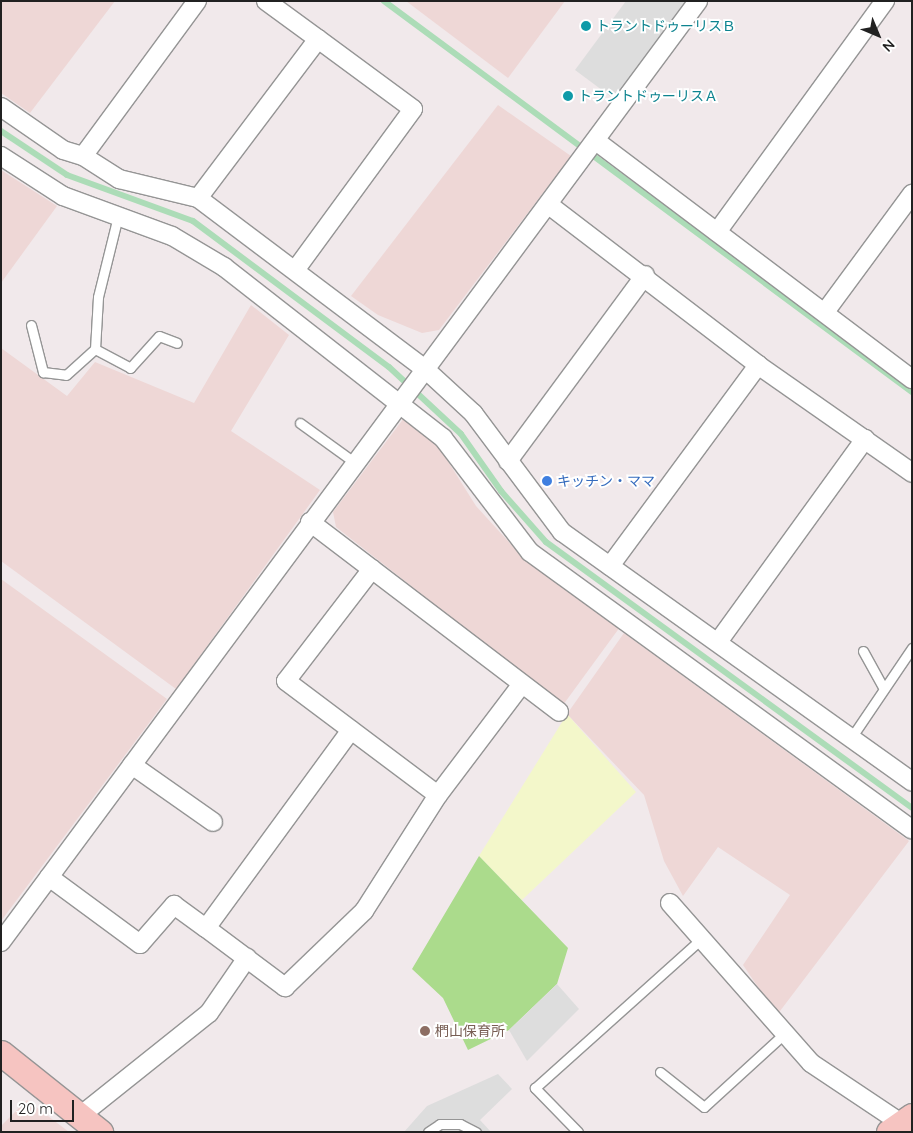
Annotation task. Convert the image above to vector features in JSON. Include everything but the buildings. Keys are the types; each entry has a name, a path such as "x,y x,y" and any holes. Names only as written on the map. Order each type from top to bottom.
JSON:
{"main road":[{"path":"1,1053 100,1132"}],"street":[{"path":"83,156 197,1"},
{"path":"266,1 412,109 296,269"},
{"path":"1,942 398,402 549,205 698,1"},
{"path":"717,232 885,1"},
{"path":"198,198 318,39"},
{"path":"1,108 63,150 83,156 119,178 198,198 296,269 424,368 473,413 562,532 912,782"},
{"path":"596,141 912,379"},
{"path":"1,156 63,196 172,236 224,267 443,438 530,552 912,830"},
{"path":"825,312 912,194"},
{"path":"549,205 645,275 758,365 912,473"},
{"path":"508,461 645,275"},
{"path":"610,566 758,365"},
{"path":"718,642 864,439"},
{"path":"310,522 559,712"},
{"path":"372,569 286,681 438,795"},
{"path":"49,877 140,944 174,905 285,987 364,911 438,795 522,684"},
{"path":"206,928 351,730"},
{"path":"132,765 213,822"},
{"path":"670,903 810,1063 900,1124"},
{"path":"80,1116 209,1013 247,958"}],"lane":[{"path":"31,325 43,372 66,375 94,349 98,297 118,216"},
{"path":"94,349 130,368 159,336 176,343"},
{"path":"300,423 354,462"},
{"path":"851,738 912,648"},
{"path":"863,651 884,689"},
{"path":"578,1132 535,1088 701,939"},
{"path":"660,1072 704,1107 784,1034"},
{"path":"428,1132 450,1124 476,1132"}],"shaded area":[{"path":"1,1 115,1 30,113 1,93"},
{"path":"406,1 565,1 508,78"},
{"path":"626,1 686,1 614,99 575,70"},
{"path":"498,105 571,156 439,330 422,333 378,315 351,296"},
{"path":"1,170 57,206 1,283"},
{"path":"251,305 289,335 231,431 320,490 176,689 1,561 1,348 67,396 95,362 194,403"},
{"path":"404,418 434,439 476,506 527,562 620,627 563,705 336,527 333,512"},
{"path":"1,579 167,699 1,921"},
{"path":"624,633 909,841 777,1015 743,965 790,895 718,847 683,896 664,861 644,795 567,714"},
{"path":"557,984 579,1009 527,1061 509,1030"},
{"path":"498,1074 512,1089 480,1120 491,1132 404,1132 427,1106"},
{"path":"27,1100 69,1132 1,1132 1,1126"}],"green space":[{"path":"567,714 636,792 522,900 479,856"},
{"path":"479,856 568,948 557,984 509,1030 468,1050 443,998 412,969"}],"waterway":[{"path":"384,1 912,392"},
{"path":"1,131 67,175 193,221 389,367 461,434 501,491 546,542 912,808"}],"place":[{"name":"トラントドゥーリスＢ","path":"586,26"},
{"name":"トラントドゥーリスＡ","path":"568,96"},
{"name":"キッチン・ママ","path":"547,481"},
{"name":"椚山保育所","path":"425,1031"}]}
